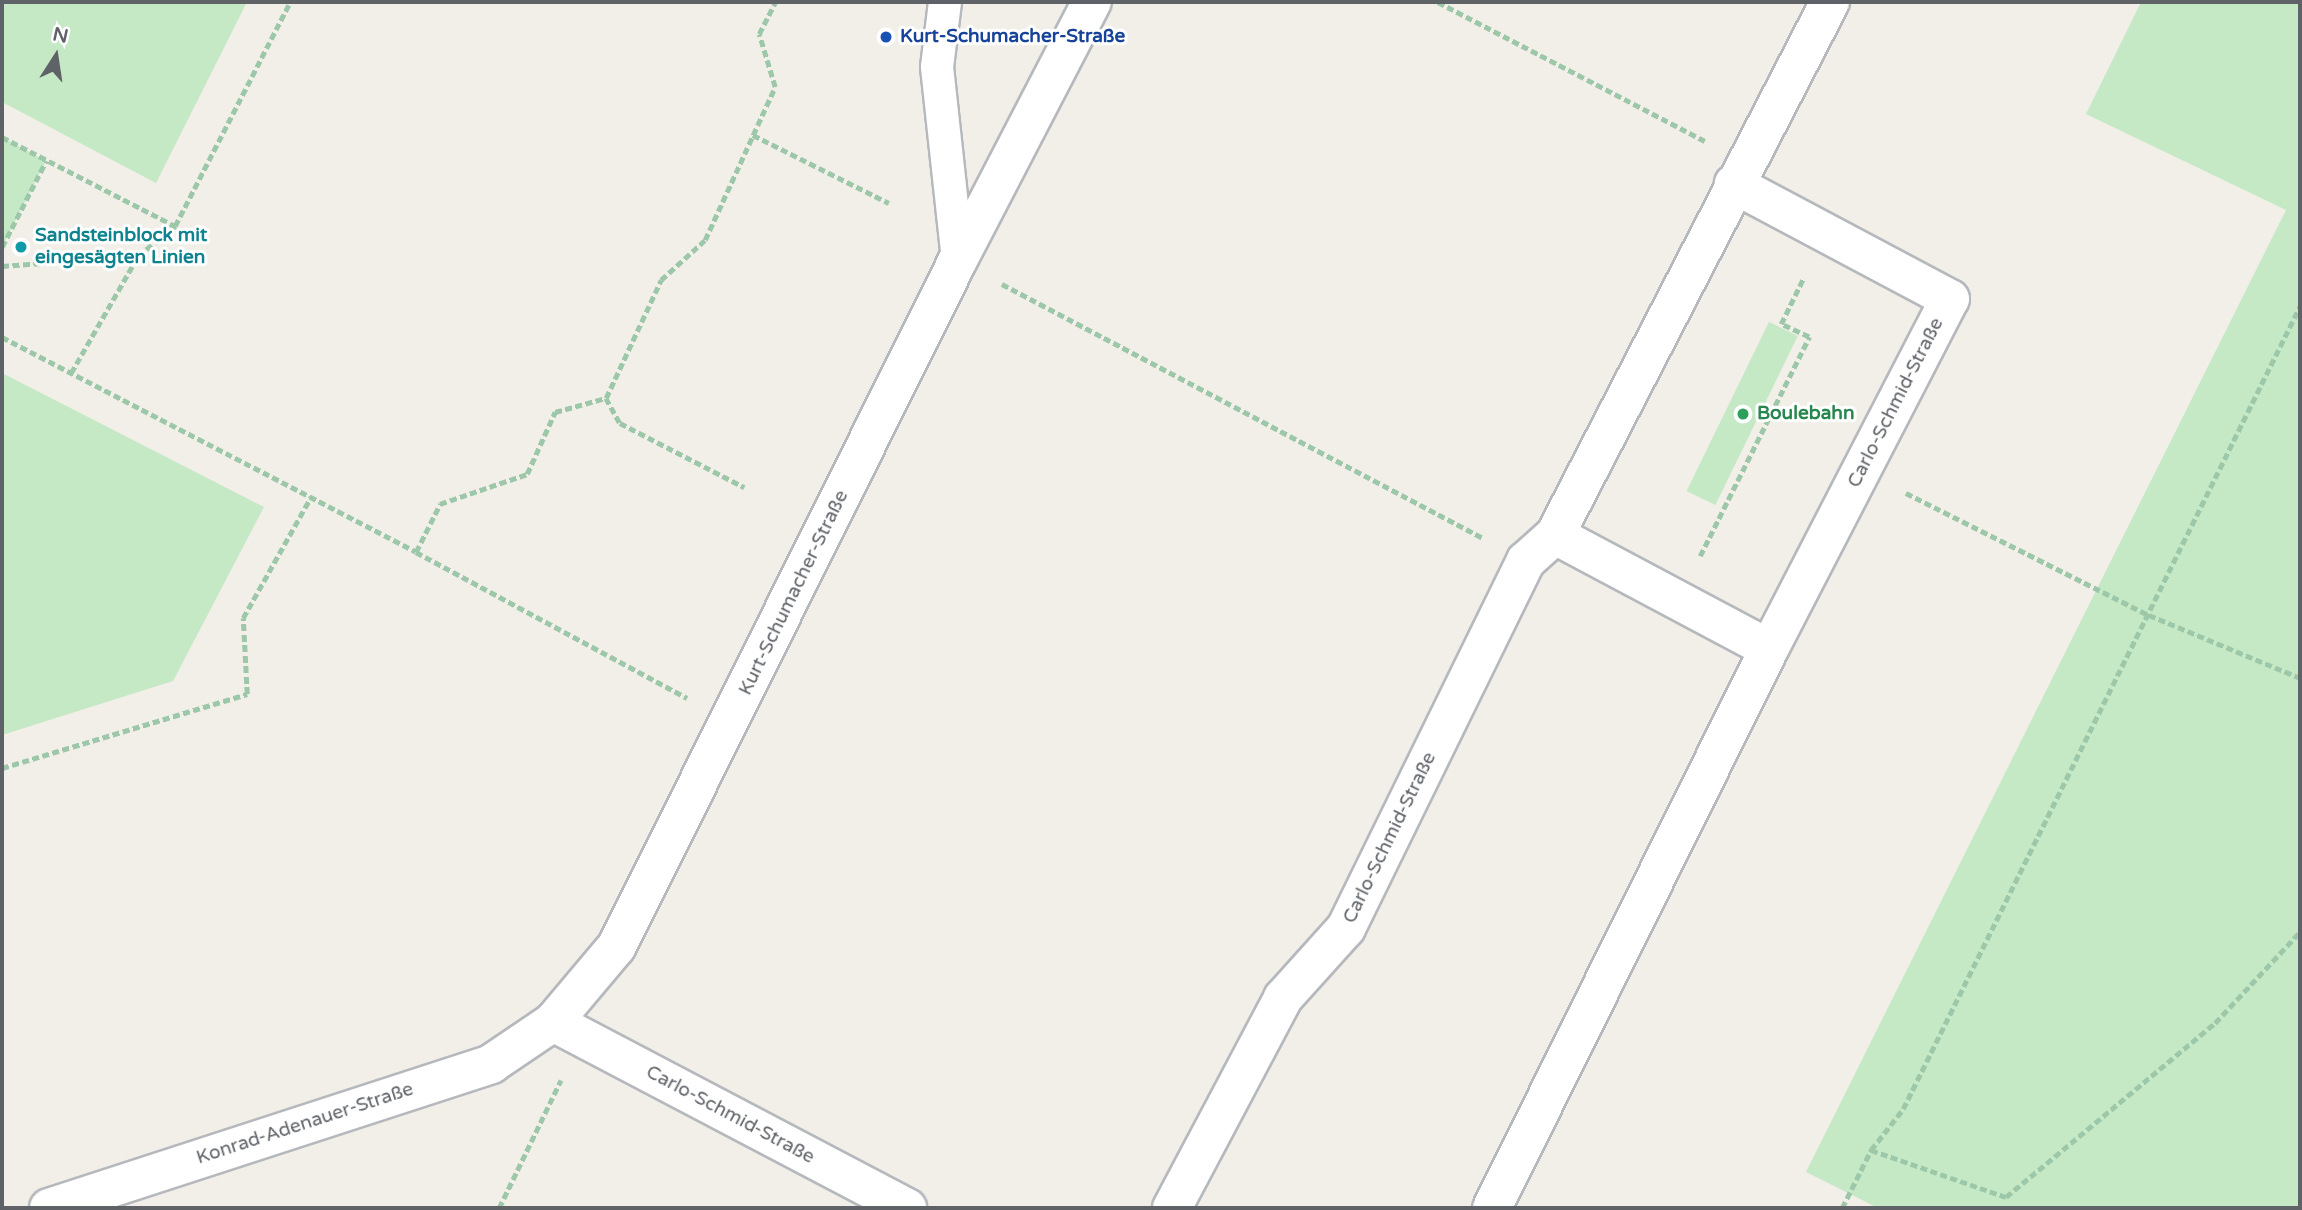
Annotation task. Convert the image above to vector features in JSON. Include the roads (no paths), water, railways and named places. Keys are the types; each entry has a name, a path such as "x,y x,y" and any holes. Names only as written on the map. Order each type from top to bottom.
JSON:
{"street":[{"name":"Kurt-Schumacher-Straße","path":"553,1023 617,946 732,720 958,260 1092,2"},
{"name":"Carlo-Schmid-Straße","path":"1172,1208 1283,998 1346,928 1526,561 1555,535 1830,2"},
{"name":"Carlo-Schmid-Straße","path":"1492,1208 1769,649 1950,299 1826,233 1740,173"},
{"path":"1555,535 1769,649"},
{"name":"Carlo-Schmid-Straße","path":"553,1023 907,1208"},
{"name":"Konrad-Adenauer-Straße","path":"49,1208 491,1064 553,1023"}],"lane":[{"path":"945,2 937,67 958,260"}],"place":[{"name":"Kurt-Schumacher-Straße","path":"886,37"},
{"name":"Sandsteinblock mit eingesägten Linien","path":"21,247"},
{"name":"Boulebahn","path":"1743,414"}]}
